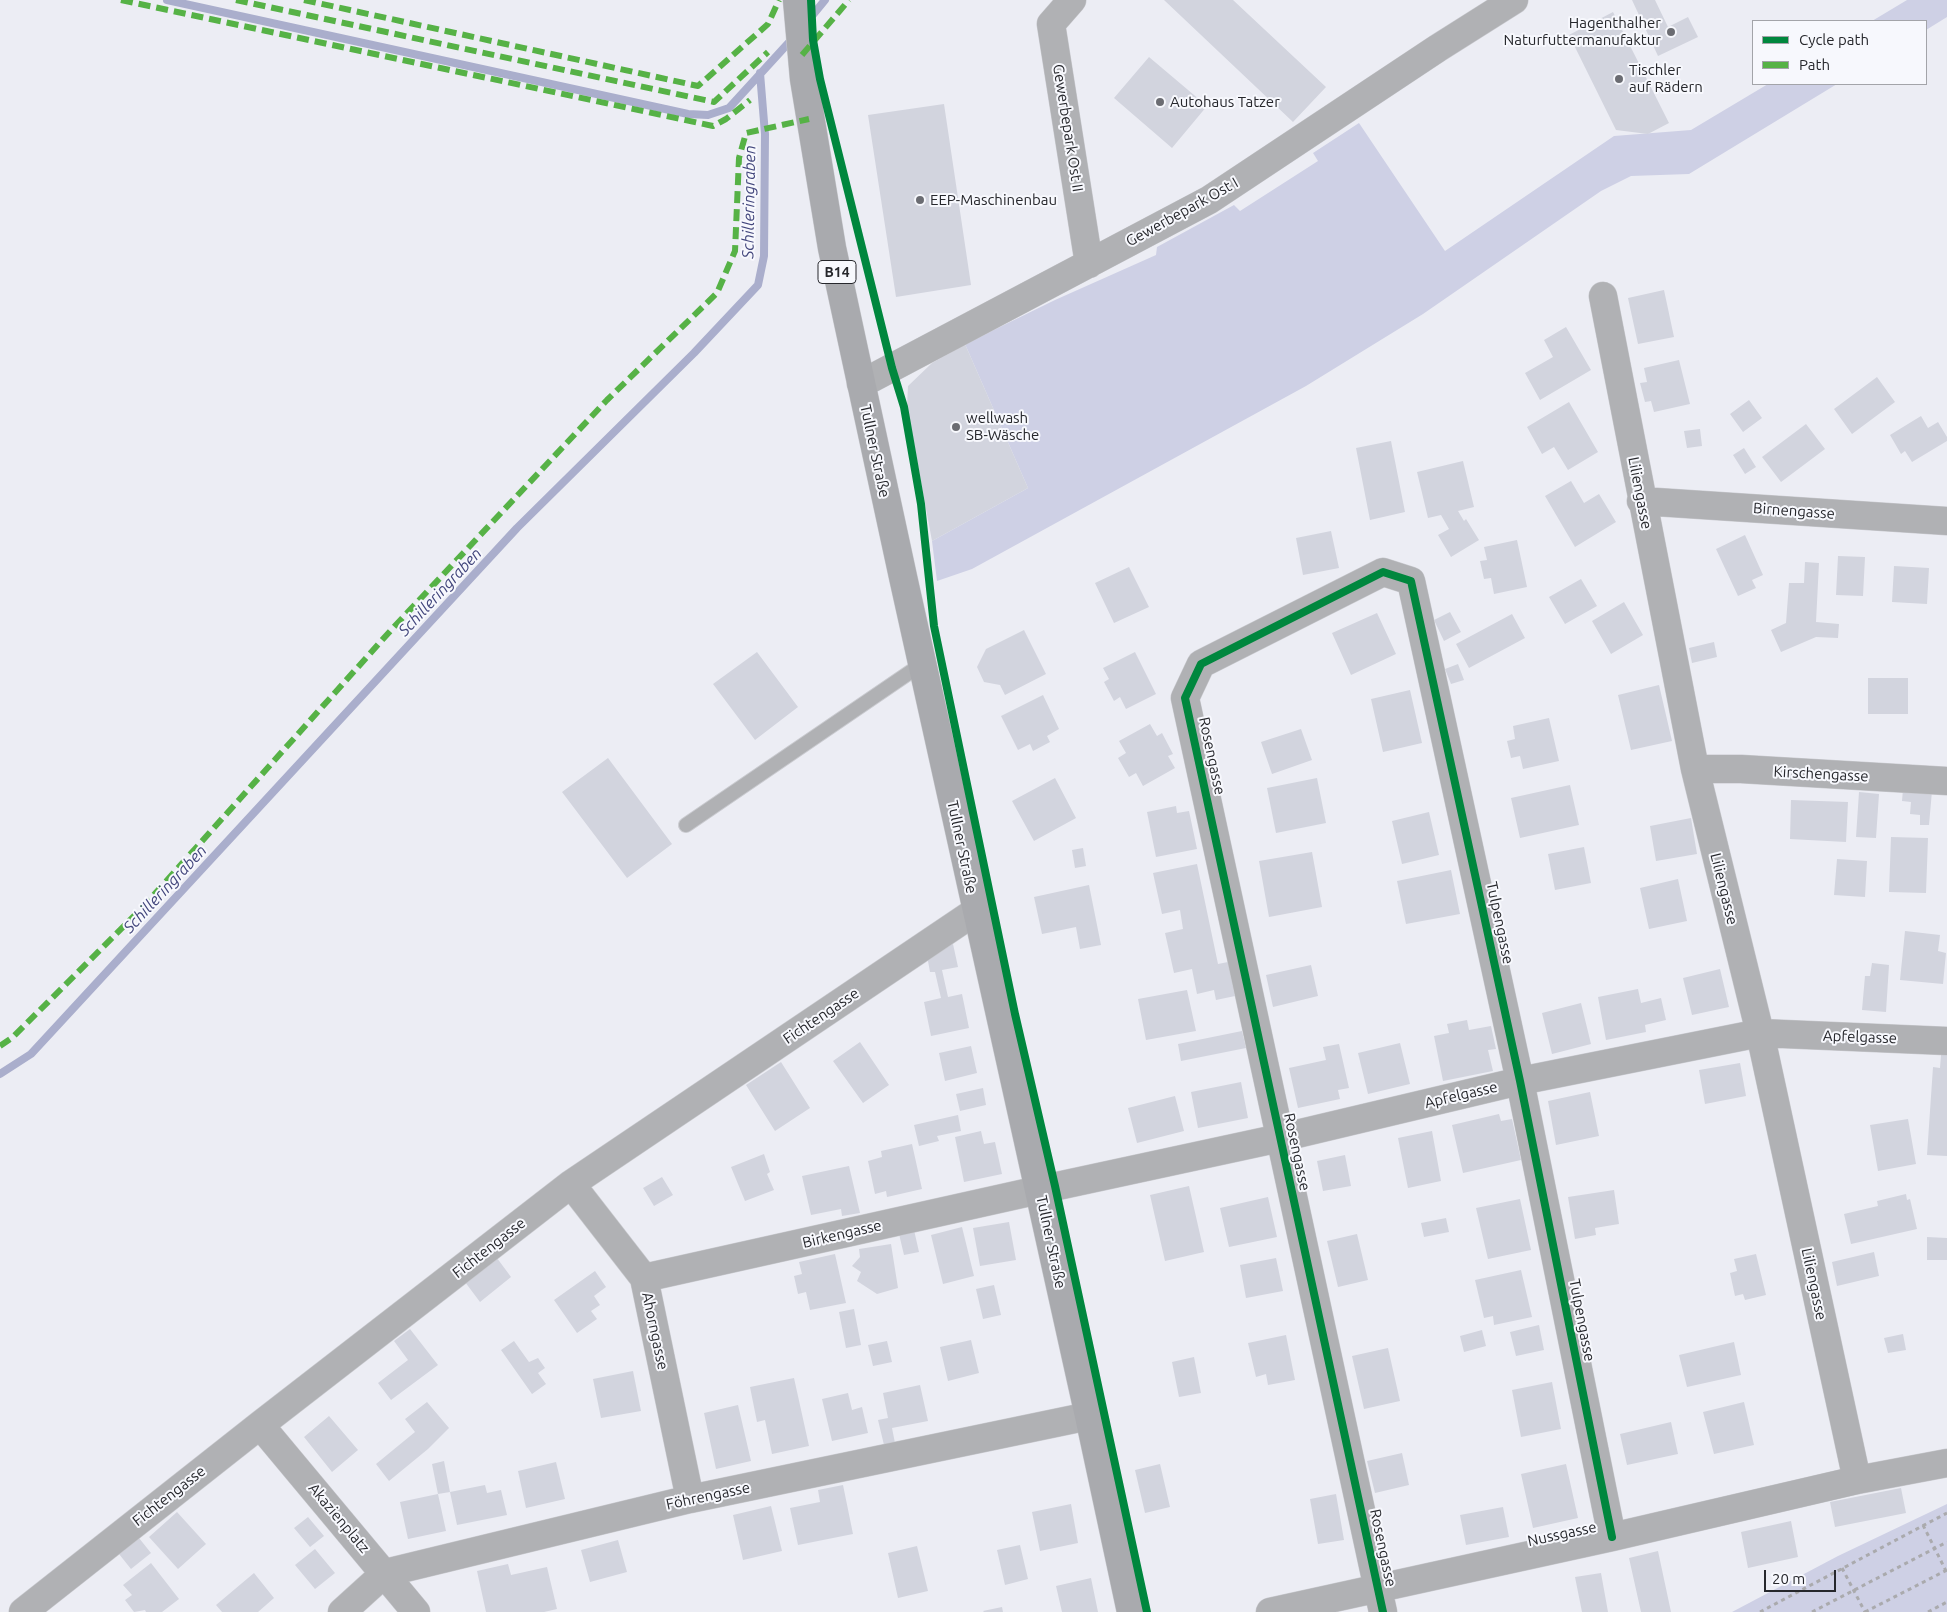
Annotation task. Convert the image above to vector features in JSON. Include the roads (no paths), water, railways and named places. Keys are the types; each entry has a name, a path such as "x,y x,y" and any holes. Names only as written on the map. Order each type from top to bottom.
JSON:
{"main road":[{"name":"Tullner Straße","path":"797,0 804,79 832,248 1131,1612"}],"street":[{"name":"Gewerbepark Ost II","path":"1072,0 1052,24 1089,264"},
{"name":"Gewerbepark Ost I","path":"861,384 1209,200 1438,48 1514,0"},
{"name":"Liliengasse","path":"1602,296 1695,769 1760,1033 1857,1480"},
{"name":"Birnengasse","path":"1641,501 1947,521"},
{"name":"Tulpengasse","path":"1185,698 1201,664 1383,572 1411,581 1520,1080 1612,1537"},
{"name":"Rosengasse","path":"1185,698 1381,1600"},
{"name":"Kirschengasse","path":"1695,769 1742,769 1947,781"},
{"name":"Fichtengasse","path":"23,1612 571,1184 976,911"},
{"name":"Apfelgasse","path":"1040,1190 1280,1138 1520,1080 1760,1033 1947,1041"},
{"name":"Ahorngasse","path":"571,1184 644,1278 690,1500"},
{"name":"Birkengasse","path":"644,1278 1040,1190"},
{"name":"Föhrengasse","path":"342,1612 385,1573 690,1500 1089,1416"},
{"name":"Akazienplatz","path":"260,1425 416,1612"},
{"name":"Nussgasse","path":"1270,1612 1381,1600 1612,1537 1857,1480 1947,1463"}],"lane":[{"path":"686,825 922,664"}],"waterway":[{"path":"167,0 688,114 708,115 729,108 793,38"},
{"path":"807,22 825,0"},
{"name":"Schilleringraben","path":"0,1074 31,1054 517,528 694,353 758,285 764,256 765,134 760,73"}],"place":[{"name":"Hagenthalher Naturfuttermanufaktur","path":"1671,32"},
{"name":"Tischler auf Rädern","path":"1619,79"},
{"name":"Autohaus Tatzer","path":"1160,102"},
{"name":"EEP-Maschinenbau","path":"920,200"},
{"name":"wellwash SB-Wäsche","path":"956,427"}]}
